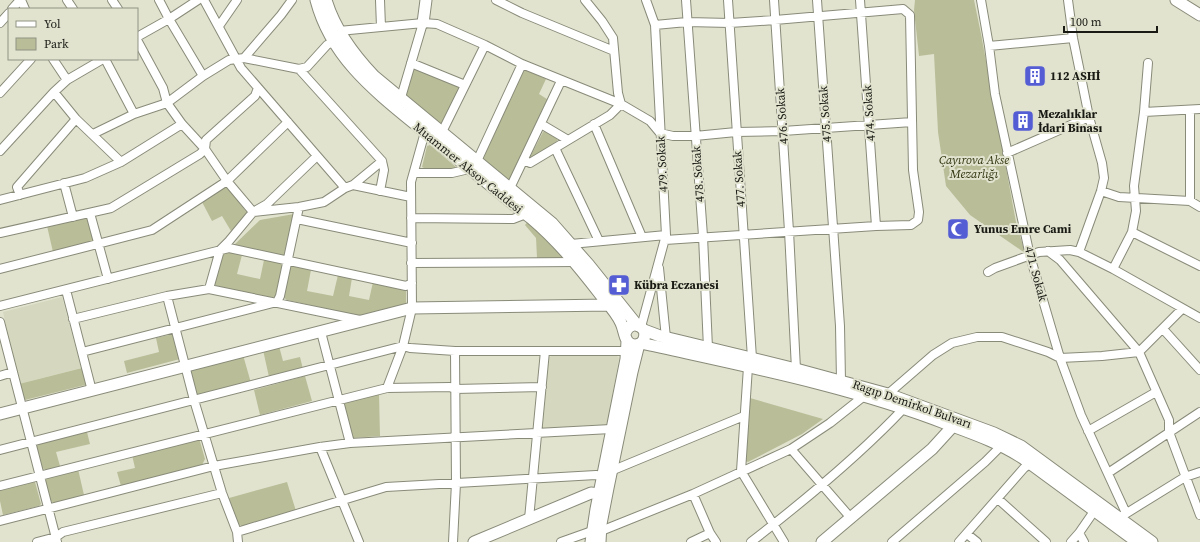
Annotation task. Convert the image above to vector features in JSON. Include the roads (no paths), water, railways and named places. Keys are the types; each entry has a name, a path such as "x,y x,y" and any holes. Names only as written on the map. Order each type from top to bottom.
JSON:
{"main road":[{"name":"Muammer Aksoy Caddesi","path":"316,0 325,26 336,36 344,57 360,76 425,132 473,165 550,236 575,262 609,305 619,319 626,342"},
{"path":"326,0 336,36 350,48 367,69 398,97 442,132 473,165 510,188 543,215 571,244 641,327 645,337 640,343 632,372 607,473 595,535 600,542"},
{"path":"423,23 426,0"},
{"path":"1176,0 1200,15"},
{"path":"0,414 412,308 609,305"},
{"path":"607,473 611,429 623,374 628,328 632,325 641,327"},
{"name":"Ragıp Demirkol Bulvarı","path":"641,327 666,338 708,348 904,408 1002,446 1024,458 1097,507 1119,517 1152,542"},
{"path":"626,342 633,345 640,343"},
{"name":"Ragıp Demirkol Bulvarı","path":"640,343 796,369 888,394 982,428 1015,443 1097,507"},
{"path":"822,542 850,517 932,450 953,426"},
{"path":"474,542 591,493 603,495"},
{"name":"Ragıp Demirkol Bulvarı","path":"1119,517 1126,538 1137,542"}],"street":[{"path":"13,8 20,0"},
{"path":"159,0 203,76"},
{"path":"138,36 198,0"},
{"path":"204,0 240,58 241,68 317,156 349,187 380,191 411,198"},
{"path":"219,26 237,0"},
{"path":"240,58 281,15 292,0"},
{"path":"380,0 381,27"},
{"path":"496,0 522,13 614,51"},
{"path":"585,0 602,21 613,38 618,92 621,104"},
{"name":"479. Sokak","path":"641,327 665,237 655,25 646,0"},
{"name":"478. Sokak","path":"686,0 703,236 708,348"},
{"name":"477. Sokak","path":"728,0 750,362 740,471"},
{"name":"476. Sokak","path":"774,0 789,231 796,369"},
{"name":"475. Sokak","path":"817,0 840,326 841,381"},
{"name":"474. Sokak","path":"860,0 876,226"},
{"name":"471. Sokak","path":"981,0 995,94 1030,256 1060,358 1088,431 1108,473 1119,517"},
{"path":"1068,0 1073,38 1090,117 1102,163 1104,178 1101,191 1078,252"},
{"path":"571,244 642,237 703,236 911,225 918,220 919,212 913,170 910,15 903,9 775,20 687,22 655,25"},
{"path":"0,23 8,14"},
{"path":"398,97 402,94 423,23"},
{"path":"93,134 134,114 167,103 203,76 229,60 240,58 299,69 307,67 336,36 381,27 423,23 437,24 561,81 621,104 650,121 660,133 673,136 870,126 912,122"},
{"path":"989,46 1073,38"},
{"path":"138,42 163,88 167,103 182,124 205,149 227,181 253,212"},
{"path":"442,132 485,45"},
{"path":"0,93 30,60"},
{"path":"54,60 67,80"},
{"path":"0,151 54,92 67,80 102,60"},
{"path":"105,60 134,114"},
{"path":"411,63 465,85"},
{"path":"1113,269 1132,232 1136,211 1134,186 1144,112 1148,63"},
{"path":"414,173 452,173 473,165 522,64"},
{"path":"299,69 382,161 384,170 380,191"},
{"path":"510,188 561,81"},
{"path":"0,234 111,208 200,154 205,149 206,140 255,96 258,88"},
{"path":"54,92 76,119 121,162"},
{"path":"524,160 530,163 610,115 621,104"},
{"path":"1144,112 1200,109"},
{"path":"1190,110 1190,201"},
{"path":"1008,152 1090,117"},
{"path":"20,195 17,187 76,119"},
{"path":"0,269 152,230 227,181 288,122"},
{"path":"0,200 85,178 121,162 182,124"},
{"path":"541,124 568,140"},
{"path":"594,124 642,237"},
{"path":"387,388 403,346 412,308 411,182 425,132"},
{"path":"555,148 600,241"},
{"path":"209,289 220,250 253,212 267,204 317,156"},
{"path":"253,212 299,207 324,202 349,187 382,161"},
{"path":"64,183 73,217"},
{"path":"1101,191 1119,198 1190,201 1200,207"},
{"path":"82,352 277,302 280,296 299,207"},
{"path":"90,213 108,279"},
{"path":"411,218 513,219 526,214"},
{"path":"297,218 412,243"},
{"path":"1132,232 1200,266"},
{"path":"0,306 229,248 406,286 412,283"},
{"path":"988,272 1039,252 1070,250 1078,252 1113,269 1200,318"},
{"path":"1048,251 1060,260 1139,352 1169,420 1170,432 1200,516"},
{"path":"411,263 575,262"},
{"path":"658,263 666,338"},
{"path":"73,319 167,296 209,289 363,321"},
{"path":"66,290 92,390"},
{"path":"167,296 194,400 222,493 237,532 238,542"},
{"path":"888,394 934,355 952,343 977,337 1002,337 1048,352 1060,358 1139,352 1182,309"},
{"path":"0,322 2,340 23,408 57,540"},
{"path":"1163,329 1200,370"},
{"path":"321,332 350,443"},
{"path":"0,450 403,346 410,348 455,351 545,351 626,342"},
{"path":"453,542 456,483 455,351"},
{"path":"528,519 545,351"},
{"path":"0,376 13,372"},
{"path":"0,486 387,388 450,387 455,389 542,387"},
{"path":"1088,431 1156,392"},
{"path":"561,542 595,535 693,494 791,448 830,423 864,396"},
{"path":"751,542 821,484 886,427 904,408"},
{"path":"1108,473 1200,412"},
{"path":"237,532 386,487 533,479 607,473 744,416"},
{"path":"0,520 214,466 320,447 350,443 611,429"},
{"path":"892,542 1002,446"},
{"path":"320,447 360,542"},
{"path":"791,448 850,517"},
{"path":"959,542 1027,466 1024,458"},
{"path":"740,471 784,542"},
{"path":"1119,517 1185,477 1200,472"},
{"path":"37,542 57,540 63,532 222,493"},
{"path":"693,494 710,533 716,542"},
{"path":"998,500 1046,542"},
{"path":"1071,542 1080,533 1097,507"},
{"path":"692,542 710,533"},
{"path":"1080,533 1084,542"},
{"path":"967,534 976,542"}],"place":[{"name":"112 ASHİ","path":"1035,76"},
{"name":"Mezalıklar İdari Binası","path":"1023,121"},
{"name":"Yunus Emre Cami","path":"958,229"},
{"name":"Kübra Eczanesi","path":"619,285"}],"park label":[{"name":"Çayırova Akse Mezarlığı","path":"974,167"}]}
